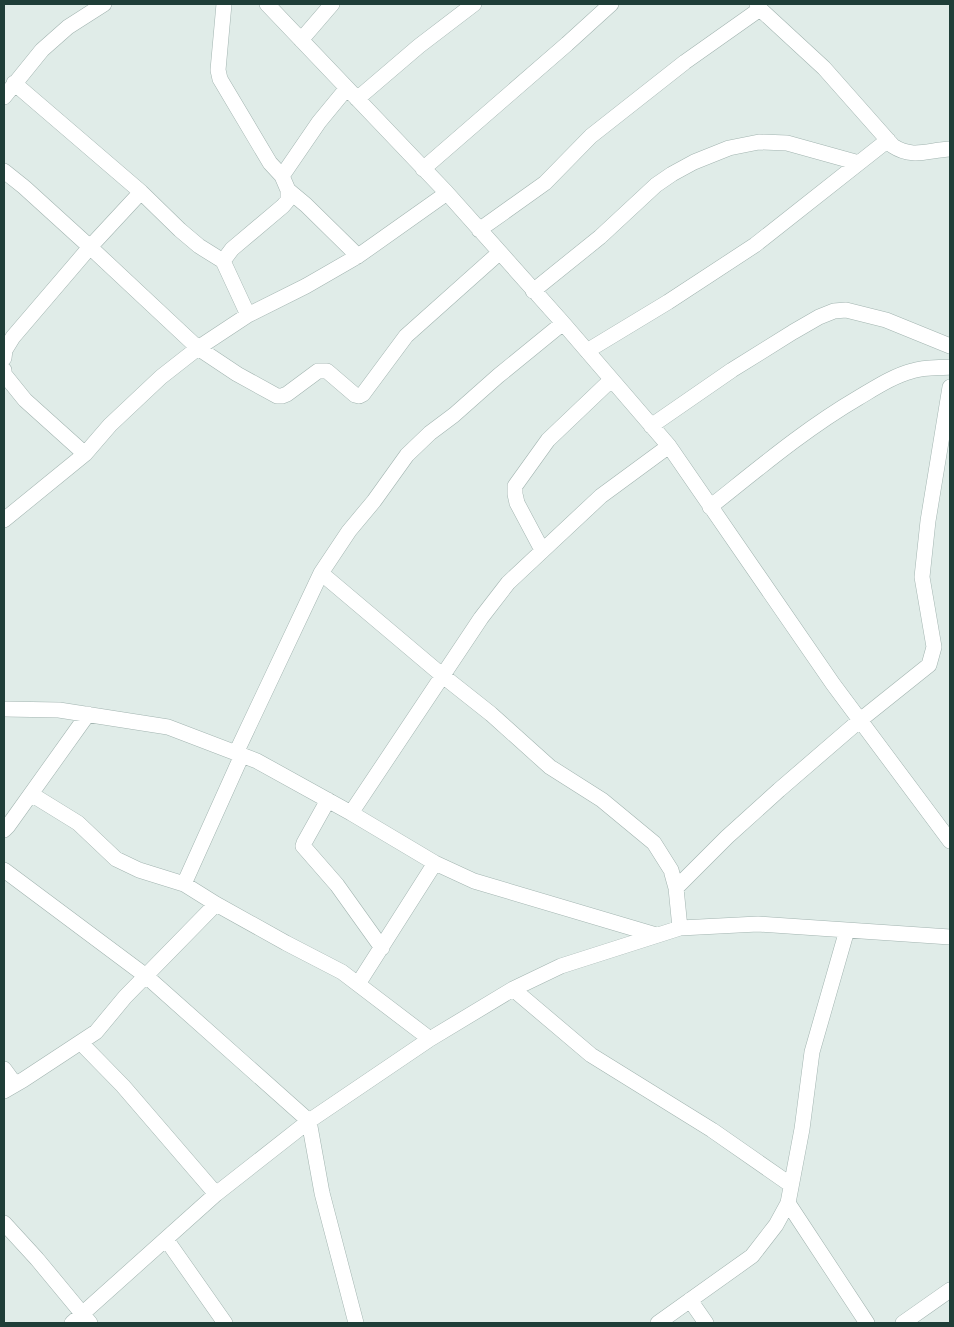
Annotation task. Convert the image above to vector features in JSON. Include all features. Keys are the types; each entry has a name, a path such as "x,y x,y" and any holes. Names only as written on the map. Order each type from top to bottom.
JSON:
{"street":[{"path":"4,97 42,50 61,32 104,4"},
{"path":"224,4 218,70 220,79 270,163 285,183 358,256"},
{"path":"267,4 447,193 669,446 859,721 950,841"},
{"path":"301,40 332,4"},
{"path":"223,261 232,249 288,200 285,183 319,122 352,94 474,4"},
{"path":"423,169 611,4"},
{"path":"479,230 545,183 599,130 759,6 824,68 893,146 903,152 913,154 950,149"},
{"path":"14,83 141,192 180,230 199,246 223,261 248,315"},
{"path":"587,351 668,302 755,245 888,140"},
{"path":"533,291 600,237 656,185 694,162 728,148 759,142 787,143 859,162"},
{"path":"4,171 90,247 198,348 237,374 277,396 287,394 318,371 323,370 355,394 359,396 363,394 406,336 499,253"},
{"path":"4,358 5,350 13,337 90,247 141,192"},
{"path":"4,520 86,454 110,425 161,377 198,348 248,315 306,286 358,256 447,193"},
{"path":"651,426 732,370 793,332 834,311 846,310 886,320 950,346"},
{"path":"184,884 239,754 321,573 349,531 374,501 407,455 430,433 563,323"},
{"path":"710,507 792,442 833,413 877,387 898,375 915,370 950,367"},
{"path":"4,370 4,374 25,400 86,454"},
{"path":"542,550 517,503 515,486 548,440 612,380"},
{"path":"676,888 727,837 859,721 929,664 934,647 922,577 928,521 950,387"},
{"path":"351,813 482,618 508,583 601,496 669,446"},
{"path":"321,573 491,714 550,767 602,800 654,844 670,870 676,888 680,928"},
{"path":"4,709 60,710 168,727 257,761 351,813 435,863 474,881 656,935"},
{"path":"4,830 88,714"},
{"path":"31,794 78,824 116,859 139,870 184,884 286,943 342,972 430,1039"},
{"path":"328,800 303,846 337,885 382,948"},
{"path":"358,984 435,863"},
{"path":"4,870 146,976 309,1121 322,1193 356,1323"},
{"path":"4,1069 9,1087 96,1032 125,997 216,904"},
{"path":"4,1223 37,1259 81,1320 216,1194 309,1121 430,1039 513,989 561,966 680,928 758,924 950,937"},
{"path":"658,1323 752,1256 776,1225 788,1203 802,1128 812,1052 847,930"},
{"path":"513,989 590,1055 712,1130 791,1185"},
{"path":"81,1043 123,1086 216,1194"},
{"path":"788,1203 867,1323"},
{"path":"166,1239 225,1323"},
{"path":"903,1323 950,1290"},
{"path":"690,1300 706,1323"}]}
